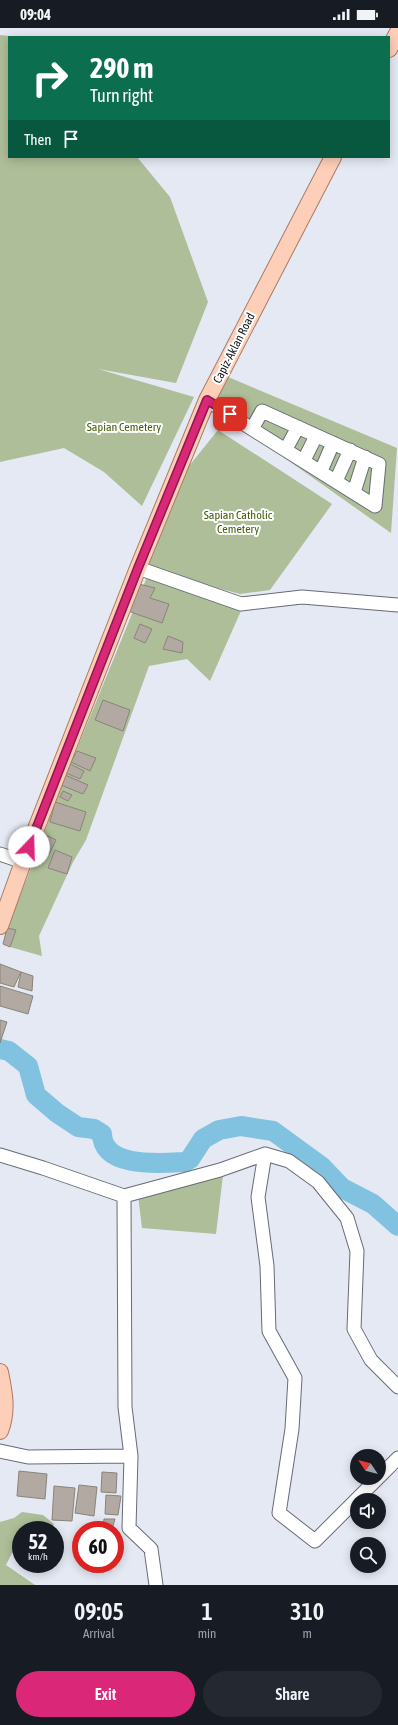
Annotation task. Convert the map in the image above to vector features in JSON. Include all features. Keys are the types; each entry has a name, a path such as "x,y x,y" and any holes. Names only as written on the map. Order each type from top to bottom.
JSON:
{"main road":[{"path":"390,47 398,32"},
{"name":"Capiz-Aklan Road","path":"0,926 23,862 138,568 207,400 332,158"},
{"path":"0,1372 4,1391 5,1419 0,1431"}],"street":[{"path":"207,400 252,429 336,480 375,506 379,464 262,411 252,429"},
{"path":"271,440 282,420"},
{"path":"286,449 298,427"},
{"path":"304,460 316,436"},
{"path":"321,471 333,443"},
{"path":"336,480 350,450"},
{"path":"354,492 365,457"},
{"path":"138,568 241,604 302,597 398,605"},
{"path":"0,854 23,862"},
{"path":"265,1154 258,1197 267,1266 269,1331 295,1378 292,1429 279,1513 315,1541 372,1485"},
{"path":"0,1155 44,1168 124,1196 220,1170 265,1154 289,1161 318,1182 348,1218 357,1251 354,1329 372,1360 398,1386"},
{"path":"124,1196 125,1407 131,1456 129,1528 151,1549 156,1585"},
{"path":"0,1451 28,1457 131,1456"},
{"path":"386,1471 398,1458"}],"green space":[{"name":"Sapian Cemetery","path":"0,35 10,36 8,36 8,158 138,158 170,197 208,302 176,383 98,369 194,397 142,506 104,472 64,448 0,462"},
{"path":"221,374 397,448 391,533 207,403"},
{"name":"Sapian Catholic Cemetery","path":"218,430 332,504 270,590 240,594 148,566 189,466"},
{"path":"149,572 244,604 210,681 187,659 149,666 86,840 73,862 39,936 42,956 10,947 15,930 7,928 59,793"},
{"path":"224,1167 216,1234 142,1228 137,1187"},
{"path":"22,1512 43,1515 50,1521 12,1521 12,1553 6,1565 12,1569 12,1573 18,1573 35,1585 0,1585 0,1522 14,1518"}],"building":[{"path":"139,584 155,588 150,598 169,604 162,623 128,611"},
{"path":"140,624 152,629 145,643 134,638"},
{"path":"168,636 183,642 182,653 163,649"},
{"path":"103,700 130,710 123,731 95,720"},
{"path":"77,751 96,758 90,771 71,762"},
{"path":"70,764 84,771 80,779 66,773"},
{"path":"65,775 88,785 83,794 61,785"},
{"path":"63,791 72,795 68,801 60,797"},
{"path":"55,802 86,812 80,831 50,822"},
{"path":"44,834 56,840 49,854 38,850"},
{"path":"55,850 72,857 67,874 48,868"},
{"path":"7,928 16,930 10,947 3,944"},
{"path":"0,964 21,972 14,987 0,983"},
{"path":"21,972 33,976 32,991 18,987"},
{"path":"0,986 33,996 28,1014 0,1006"},
{"path":"0,1020 7,1022 0,1043"},
{"path":"19,1471 47,1474 45,1499 17,1496"},
{"path":"102,1472 117,1473 116,1493 101,1492"},
{"path":"79,1485 97,1487 94,1516 75,1513"},
{"path":"54,1486 75,1488 72,1521 52,1520"},
{"path":"106,1495 121,1496 118,1515 105,1514"},
{"path":"104,1519 115,1519 114,1521 104,1521"}],"waterway":[{"path":"0,1049 9,1051 28,1066 36,1095 57,1113 78,1127 94,1129 102,1134 105,1145 112,1153 122,1159 148,1163 185,1162 190,1159 203,1139 219,1130 241,1126 273,1131 321,1166 342,1188 373,1204 398,1226"}],"route":[{"path":"29,847 138,568 207,400 230,414"}]}
